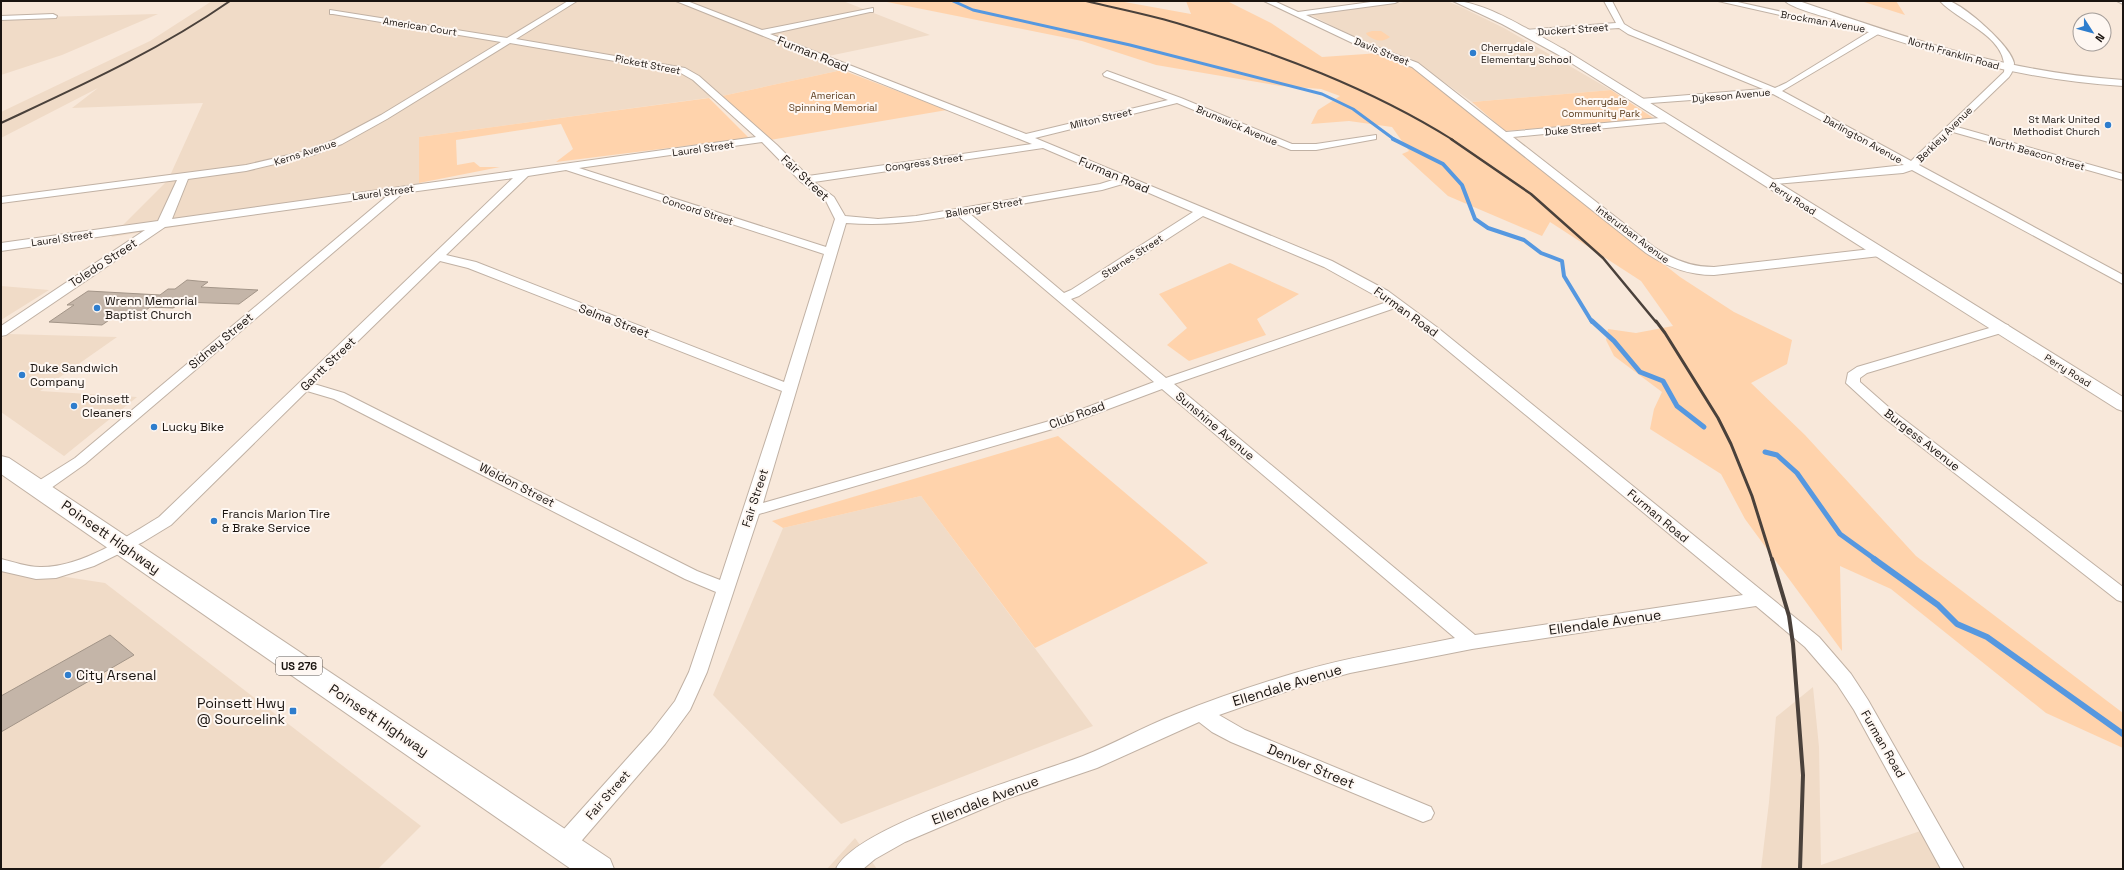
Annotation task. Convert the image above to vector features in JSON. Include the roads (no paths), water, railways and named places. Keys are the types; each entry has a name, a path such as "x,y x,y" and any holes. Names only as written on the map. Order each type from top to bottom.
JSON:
{"highway":[{"name":"Poinsett Highway","path":"1,463 598,869"}],"street":[{"name":"Kerns Avenue","path":"1,200 184,176 275,162 310,153 338,142 384,117 573,1"},
{"name":"Furman Road","path":"680,1 1024,137 1328,264 1368,285 1397,303 1812,642 1844,678 1887,748 1953,869"},
{"name":"Davis Street","path":"1268,1 1366,46 1411,62 1503,135"},
{"path":"1298,14 1395,1"},
{"name":"Perry Road","path":"1458,1 1525,32 1668,119 1768,183 2003,328 2123,405"},
{"name":"Darlington Avenue","path":"1608,1 1621,25 1636,35 1775,91 2123,280"},
{"name":"Brockman Avenue","path":"1722,1 1828,24 1877,31"},
{"name":"North Franklin Road","path":"1790,1 1877,31 2008,68 2047,76 2123,84"},
{"path":"1944,1 2002,46 2008,56 2008,68"},
{"path":"761,33 870,10"},
{"name":"American Court","path":"333,12 508,40"},
{"path":"1,18 53,16"},
{"name":"Duckert Street","path":"1525,32 1621,25"},
{"name":"Dykeson Avenue","path":"1640,102 1775,91 1790,85 1877,31"},
{"name":"Pickett Street","path":"508,40 682,70 696,78 764,139"},
{"name":"Berkley Avenue","path":"1768,183 1903,170 1912,166 2001,79 2008,68"},
{"name":"Brunswick Avenue","path":"1107,74 1178,100 1291,147 1316,147 1372,137"},
{"name":"Milton Street","path":"1024,137 1178,100"},
{"name":"Duke Street","path":"1503,135 1668,119"},
{"name":"North Beacon Street","path":"1950,128 2123,177"},
{"name":"Interurban Avenue","path":"1503,135 1561,178 1650,250 1664,260 1678,266 1698,271 1714,271 1880,252"},
{"name":"Laurel Street","path":"1,247 764,139"},
{"name":"Fair Street","path":"563,846 658,738 683,705 698,672 752,511 832,253 841,219 830,199 805,180 764,139"},
{"name":"Congress Street","path":"805,180 1043,145"},
{"name":"Concord Street","path":"565,168 832,253"},
{"name":"Gantt Street","path":"1,565 39,573 68,570 123,545 165,521 526,172"},
{"name":"Toledo Street","path":"1,332 162,224 167,218 184,176"},
{"name":"Ballenger Street","path":"841,219 870,222 901,220 1102,187 1125,180"},
{"name":"Sidney Street","path":"38,489 80,461 400,190"},
{"name":"Sunshine Avenue","path":"959,211 1472,642"},
{"name":"Starnes Street","path":"1061,298 1074,293 1202,212"},
{"name":"Selma Street","path":"438,257 472,265 790,389"},
{"name":"Club Road","path":"752,511 813,495 1058,423 1164,384 1397,303"},
{"name":"Burgess Avenue","path":"2003,328 1862,370 1853,376 1853,383 1888,414 2123,596"},
{"name":"Weldon Street","path":"306,386 339,396 692,575 725,589"},
{"name":"Ellendale Avenue","path":"847,869 867,852 897,835 1000,793 1090,762 1182,720 1296,680 1350,666 1472,642 1759,599"},
{"name":"Denver Street","path":"1202,713 1219,726 1238,736 1423,813"}],"waterway":[{"path":"953,1 973,10 1130,45 1322,94 1353,109 1395,140"},
{"path":"1395,140 1443,164 1462,185 1475,219 1488,228 1524,240 1541,253 1562,261 1564,276 1592,322"},
{"path":"1592,321 1614,341 1640,372 1663,381 1677,406 1704,427"},
{"path":"1765,452 1777,455 1797,473 1840,534 1876,560"},
{"path":"1874,559 1938,605 1957,624 1987,637 2123,734"}],"railway":[{"path":"1,123 147,52 203,19 230,1"},
{"path":"1086,1 1171,21 1253,47 1356,88 1421,121 1453,140"},
{"path":"1451,139 1531,194 1603,258 1656,322"},
{"path":"1656,321 1718,418 1731,444 1752,496 1772,560"},
{"path":"1772,559 1789,616 1793,644 1803,775 1800,869"}],"place":[{"name":"Cherrydale Elementary School","path":"1473,53"},
{"name":"St Mark United Methodist Church","path":"2108,125"},
{"name":"Wrenn Memorial Baptist Church","path":"97,308"},
{"name":"Duke Sandwich Company","path":"22,375"},
{"name":"Poinsett Cleaners","path":"74,406"},
{"name":"Lucky Bike","path":"154,427"},
{"name":"Francis Marion Tire & Brake Service","path":"214,521"},
{"name":"City Arsenal","path":"68,675"},
{"name":"Poinsett Hwy @ Sourcelink","path":"293,711"}],"park label":[{"name":"American Spinning Memorial","path":"833,100"},
{"name":"Cherrydale Community Park","path":"1601,106"}]}
